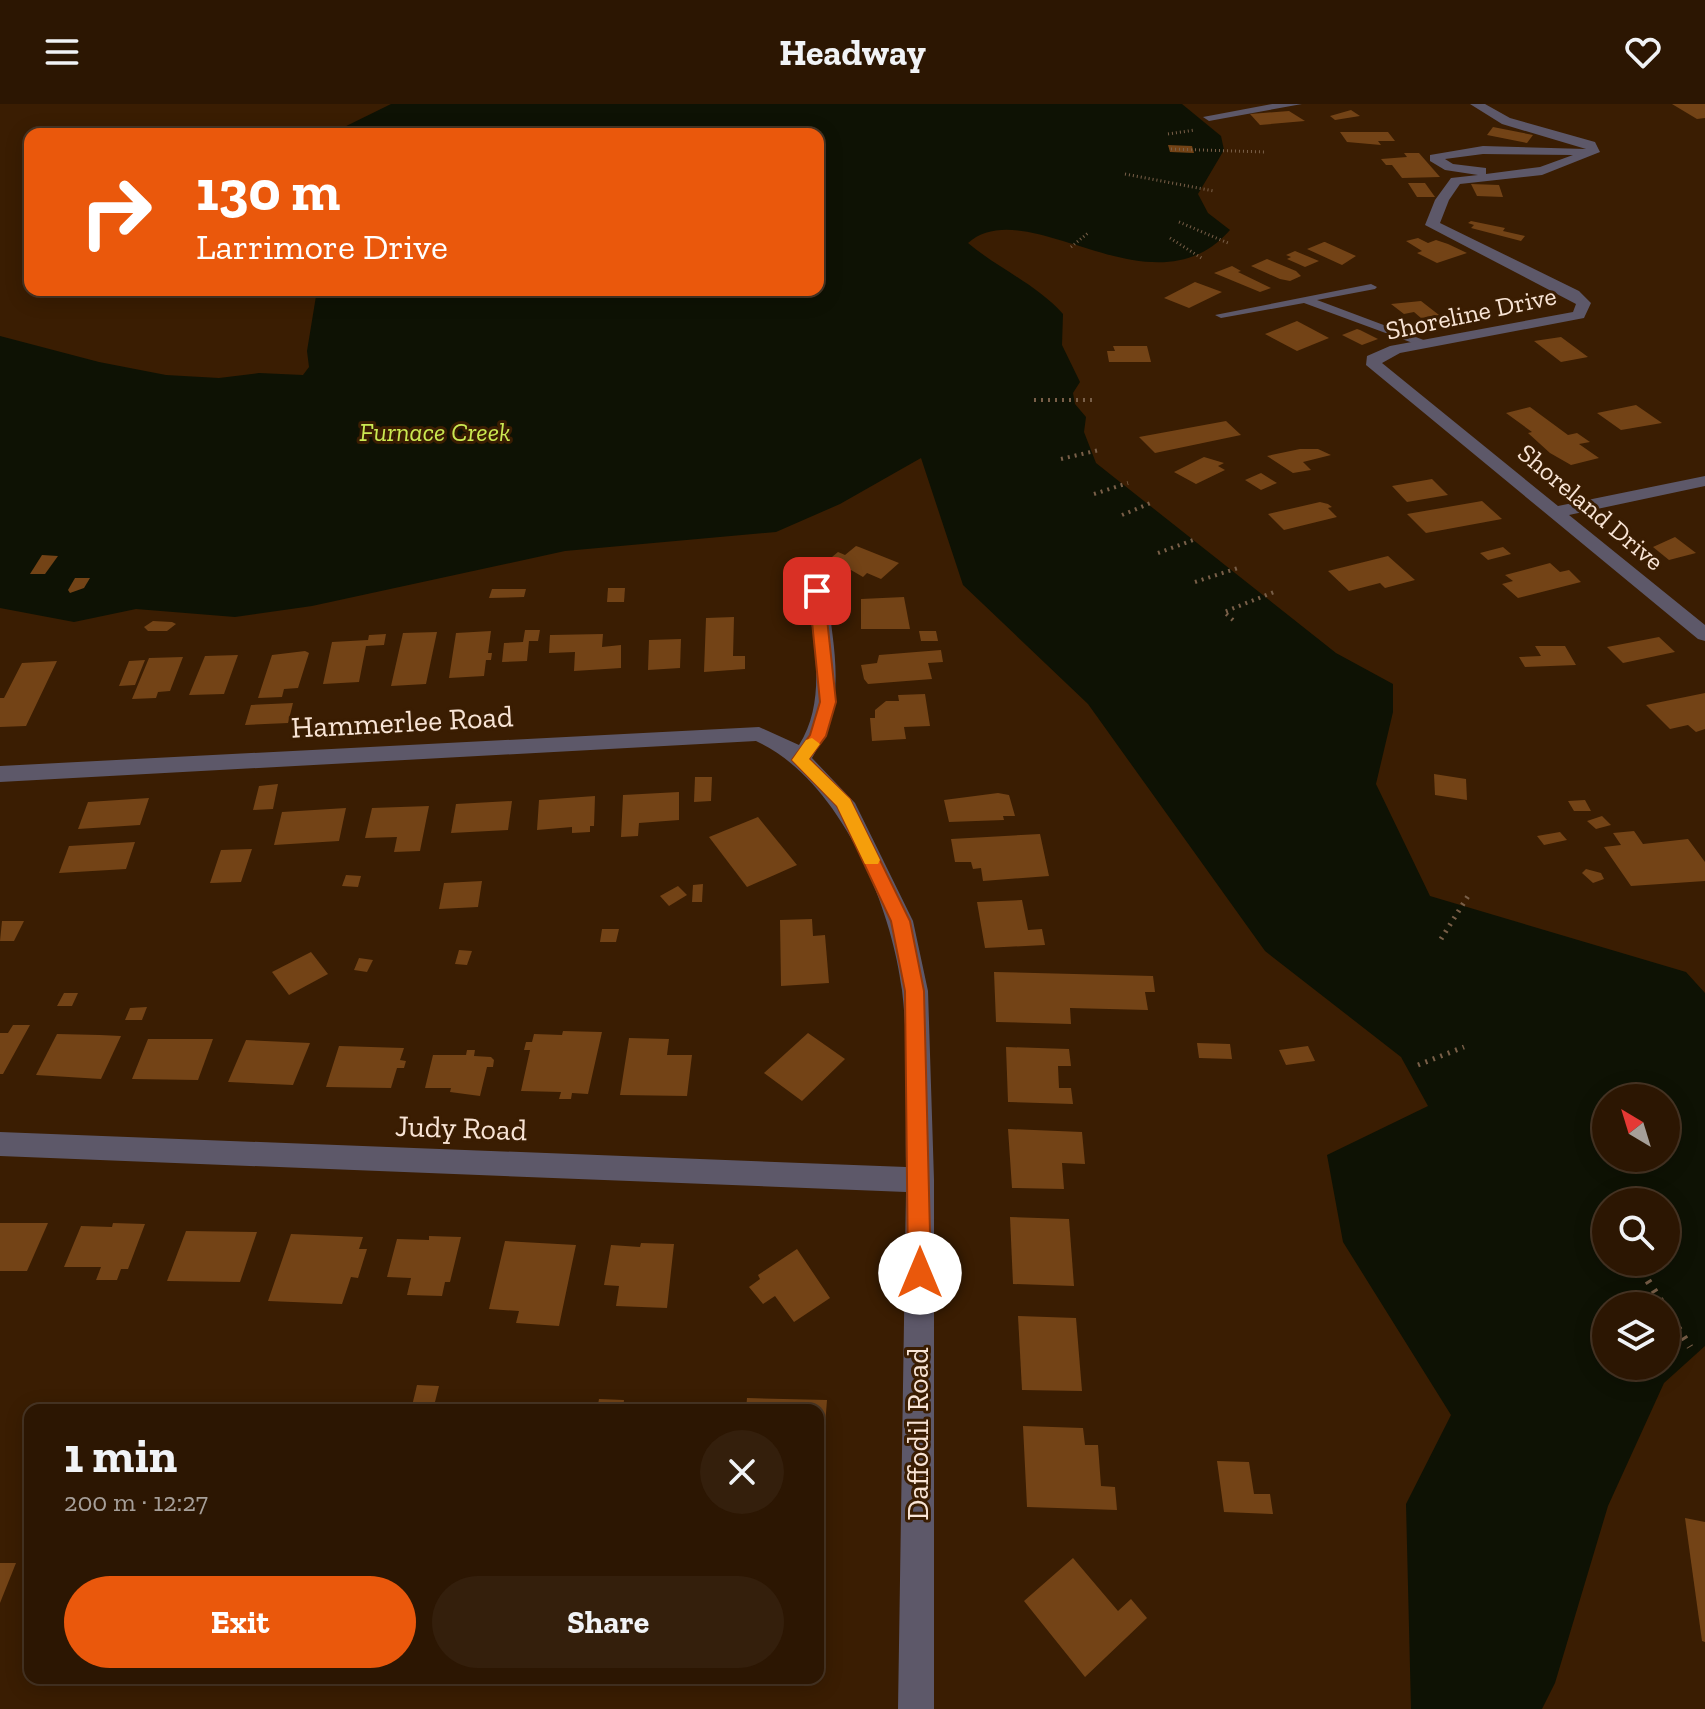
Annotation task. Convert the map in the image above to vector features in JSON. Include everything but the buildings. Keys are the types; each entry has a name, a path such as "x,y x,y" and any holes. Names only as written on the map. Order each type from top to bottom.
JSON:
{"street":[{"path":"1209,117 1296,104"},
{"path":"1476,104 1506,121 1591,145 1594,152 1473,151 1442,153 1435,158 1450,167 1467,171 1516,175"},
{"name":"Shoreline Drive","path":"1445,419 1374,365 1373,359 1396,349 1579,315 1584,303 1574,294 1432,225 1442,200 1456,181 1516,175 1575,162 1594,152"},
{"name":"Shoreland Drive","path":"1445,419 1705,635"},
{"path":"1557,512 1705,481"},
{"path":"800,760 818,736 828,702 817,591"},
{"name":"Hammerlee Road","path":"0,774 759,734 788,747 800,760"},
{"name":"Daffodil Road","path":"800,760 844,803 901,921 915,991 920,1180 916,1709"},
{"name":"Judy Road","path":"0,1144 920,1180"}],"lane":[{"path":"1221,315 1371,287"},
{"path":"1305,300 1425,344"}],"path":[{"path":"1171,149 1265,152"},
{"path":"1125,174 1214,191"},
{"path":"1179,222 1228,243"},
{"path":"1071,247 1088,233"},
{"path":"1170,238 1203,259"},
{"path":"1034,400 1095,400"},
{"path":"1061,459 1099,450"},
{"path":"1094,494 1128,483"},
{"path":"1122,515 1153,502"},
{"path":"1158,553 1196,539"},
{"path":"1195,582 1241,567"},
{"path":"1233,620 1224,612 1274,592"},
{"path":"1441,939 1468,896"},
{"path":"1418,1065 1464,1047"},
{"path":"1680,1331 1690,1347"}],"water":[{"name":"Furnace Creek","path":"391,104 1182,104 1221,136 1224,150 1198,194 1208,213 1230,230 1199,254 1165,262 1129,259 1023,231 993,231 968,243 1041,294 1063,314 1062,345 1080,382 1073,393 1075,404 1086,417 1084,432 1096,463 1336,653 1393,684 1393,712 1376,784 1430,896 1686,972 1705,993 1705,1346 1680,1369 1680,1292 1592,1292 1592,1380 1667,1380 1608,1506 1555,1683 1542,1709 1411,1709 1406,1504 1451,1415 1343,1242 1327,1155 1428,1106 1401,1057 1265,951 1088,704 963,585 921,458 840,504 776,532 565,551 312,606 235,617 136,609 74,622 0,608 0,336 99,362 166,375 219,378 259,373 303,375 309,367 307,351 316,296 824,296 824,128 342,128"}],"slow traffic":[{"path":"812,744 800,760 844,803 871,860"}],"route":[{"path":"817,591 828,702 818,736 800,760 844,803 901,921 915,991 920,1273"}]}
